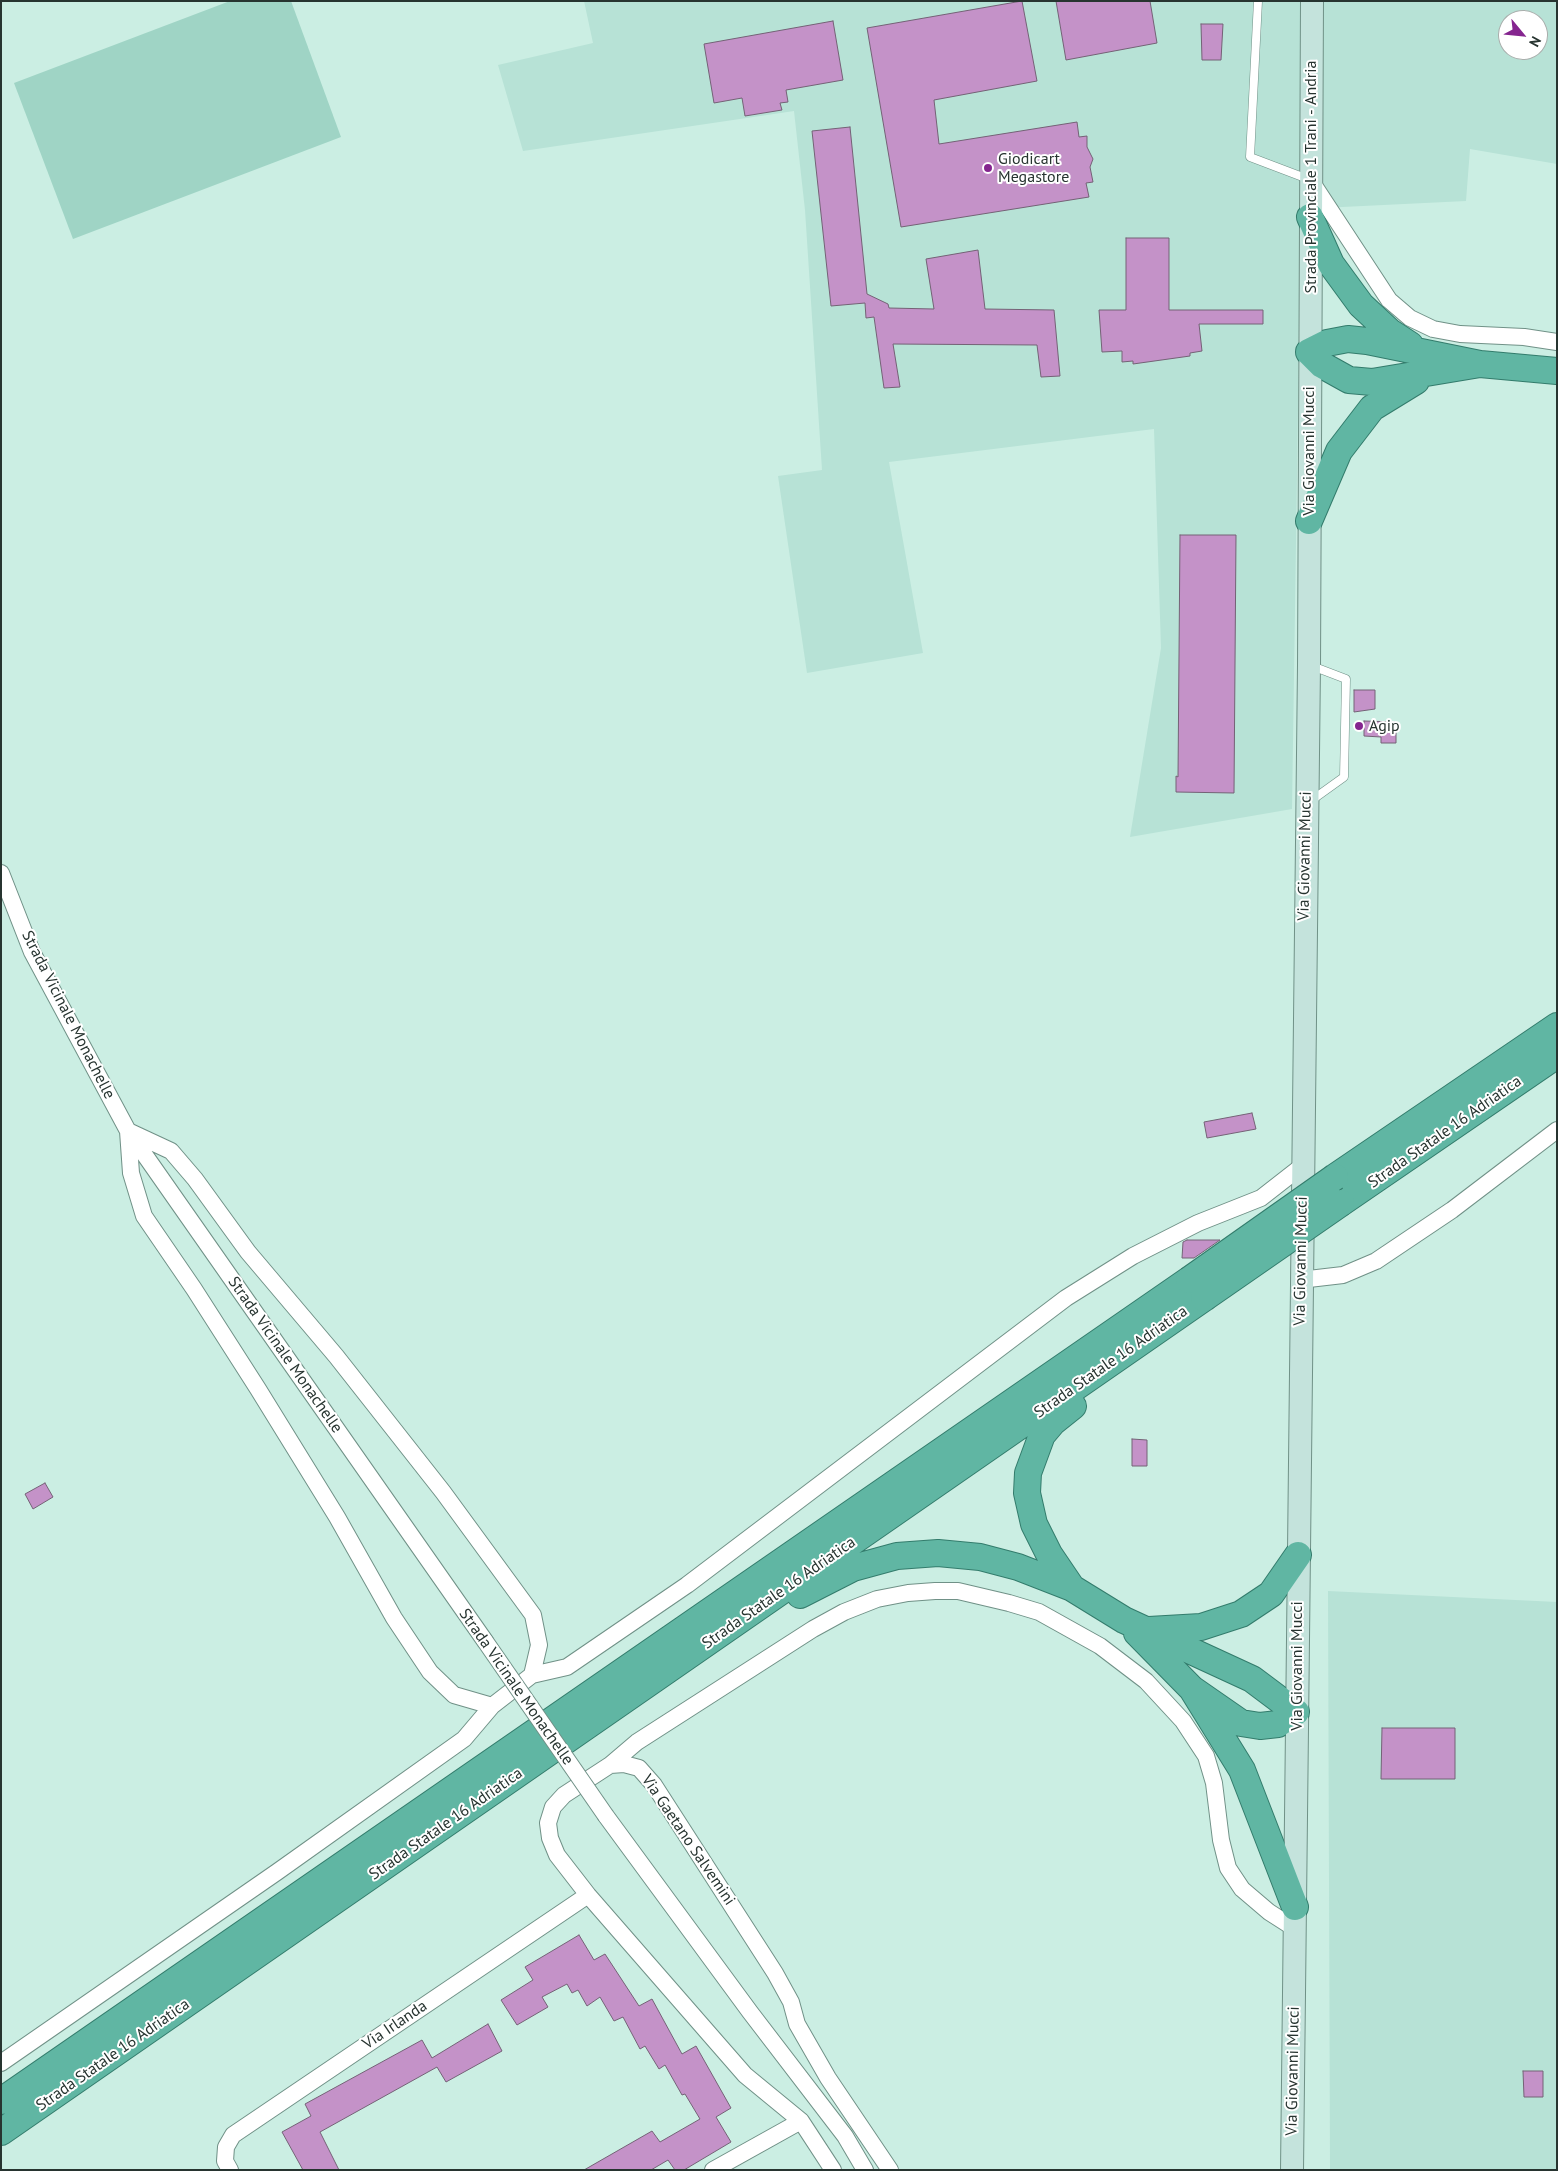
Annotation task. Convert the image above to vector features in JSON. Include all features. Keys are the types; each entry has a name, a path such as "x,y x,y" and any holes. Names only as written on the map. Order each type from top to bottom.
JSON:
{"highway":[{"path":"1310,217 1331,264 1361,305 1390,332 1417,350"},
{"path":"1480,364 1432,374 1372,382 1349,380 1322,365 1309,352 1326,343 1348,340 1417,350 1480,364 1557,371"},
{"path":"1309,521 1339,451 1372,408 1399,390 1432,374"},
{"name":"Strada Statale 16 Adriatica","path":"1,2132 767,1601 1196,1289 1336,1177 1557,1026"},
{"name":"Strada Statale 16 Adriatica","path":"1,2101 1196,1289 1341,1203 1557,1055"},
{"path":"1072,1588 1049,1554 1034,1524 1027,1493 1028,1472 1034,1452 1042,1435 1053,1422 1158,1339 1196,1289"},
{"path":"767,1601 792,1599 853,1568 897,1556 938,1553 980,1557 1018,1567 1072,1588 1135,1625 1252,1679 1296,1712 1278,1724 1260,1726 1241,1723 1192,1689"},
{"path":"1135,1625 1201,1626 1241,1614 1271,1594 1298,1555"},
{"path":"1135,1625 1192,1689 1242,1770 1294,1918"}],"main road":[{"name":"Strada Provinciale 1 Trani - Andria","path":"1309,352 1312,1"},
{"name":"Via Giovanni Mucci","path":"1292,2170 1300,1280 1309,665 1309,352"}],"street":[{"path":"1310,180 1389,300 1410,318 1433,329 1460,334 1524,337 1557,342"},
{"name":"Strada Vicinale Monachelle","path":"1,873 32,952 128,1131 606,1816 750,2012 845,2136 865,2170"},
{"path":"1300,1280 1343,1275 1376,1261 1452,1210 1557,1130"},
{"path":"492,1706 454,1695 430,1672 394,1618 337,1517 258,1389 194,1289 144,1216 131,1173 128,1131 171,1151 189,1172 248,1252 348,1371 501,1568 533,1614 540,1645 532,1675"},
{"path":"1,2063 277,1872 464,1739 492,1706 532,1675 568,1667 687,1585 1066,1298 1133,1256 1198,1223 1261,1198 1302,1166"},
{"path":"833,2170 801,2121 745,2075 588,1895 557,1855 550,1838 548,1823 553,1807 564,1795 610,1765 637,1742 813,1629 844,1612 877,1599 908,1593 958,1592 1009,1603 1038,1612 1100,1646 1146,1681 1182,1721 1206,1756 1214,1783 1221,1840 1228,1868 1242,1889 1269,1912 1294,1918"},
{"name":"Via Gaetano Salvemini","path":"610,1765 624,1764 639,1768 654,1785 775,1974 791,2002 797,2024 828,2078 890,2170"},
{"name":"Via Irlanda","path":"230,2170 225,2161 226,2147 233,2135 588,1895"},
{"path":"713,2170 801,2121"}],"lane":[{"path":"1258,1 1250,157 1310,180"},
{"path":"1306,804 1344,776 1345,737 1346,679 1309,665"}],"shaded area":[{"path":"584,1 1557,1 1557,164 1470,149 1466,201 1301,209 1292,809 1130,837 1161,648 1154,429 889,462 923,653 807,673 778,476 822,470 805,210 794,111 523,151 498,65 593,43"},
{"path":"1328,1591 1557,1602 1557,2170 1330,2170"}],"green space":[{"path":"230,1 291,1 341,137 73,239 14,83"}],"building":[{"path":"1022,1 1037,81 934,100 939,144 1077,122 1079,137 1087,136 1087,147 1093,159 1090,167 1093,182 1086,183 1089,197 901,227 867,28"},
{"path":"1056,1 1150,1 1157,43 1066,60"},
{"path":"833,21 843,80 786,90 788,102 780,103 782,110 745,116 742,98 714,103 704,44"},
{"path":"1201,24 1223,24 1221,60 1202,60"},
{"path":"850,127 867,294 888,304 889,308 934,309 926,259 978,250 985,309 1054,310 1060,376 1041,377 1037,345 893,344 900,387 884,388 874,317 866,318 865,303 831,306 812,131"},
{"path":"1126,238 1169,238 1169,310 1263,310 1263,324 1199,324 1202,351 1190,353 1190,356 1133,364 1133,361 1122,362 1122,351 1102,352 1099,310 1126,310"},
{"path":"1180,535 1236,535 1234,793 1176,792 1176,776 1178,777"},
{"path":"1354,690 1375,690 1375,709 1354,712"},
{"path":"1364,721 1396,722 1396,743 1381,743 1381,737 1364,736"},
{"path":"1252,1113 1256,1129 1207,1138 1204,1122"},
{"path":"1187,1240 1220,1240 1194,1258 1182,1258 1183,1242"},
{"path":"1132,1439 1147,1440 1147,1466 1132,1466"},
{"path":"45,1483 53,1497 33,1509 25,1494"},
{"path":"1382,1728 1455,1728 1455,1779 1381,1779"},
{"path":"579,1935 594,1960 605,1954 639,2006 652,1999 682,2054 696,2046 731,2108 716,2117 731,2142 684,2170 675,2170 668,2160 651,2170 584,2170 652,2131 660,2142 700,2119 685,2094 682,2095 665,2065 659,2069 645,2046 640,2049 623,2017 614,2021 600,1997 587,2006 578,1990 572,1993 567,1984 542,1997 548,2007 517,2025 501,2000 533,1980 525,1967"},
{"path":"488,2024 502,2051 446,2082 437,2067 320,2132 339,2170 303,2170 282,2132 311,2116 305,2104 422,2040 432,2058"},
{"path":"1523,2071 1543,2071 1543,2097 1524,2097"}],"place":[{"name":"Giodicart Megastore","path":"988,168"},
{"name":"Agip","path":"1359,726"}]}
